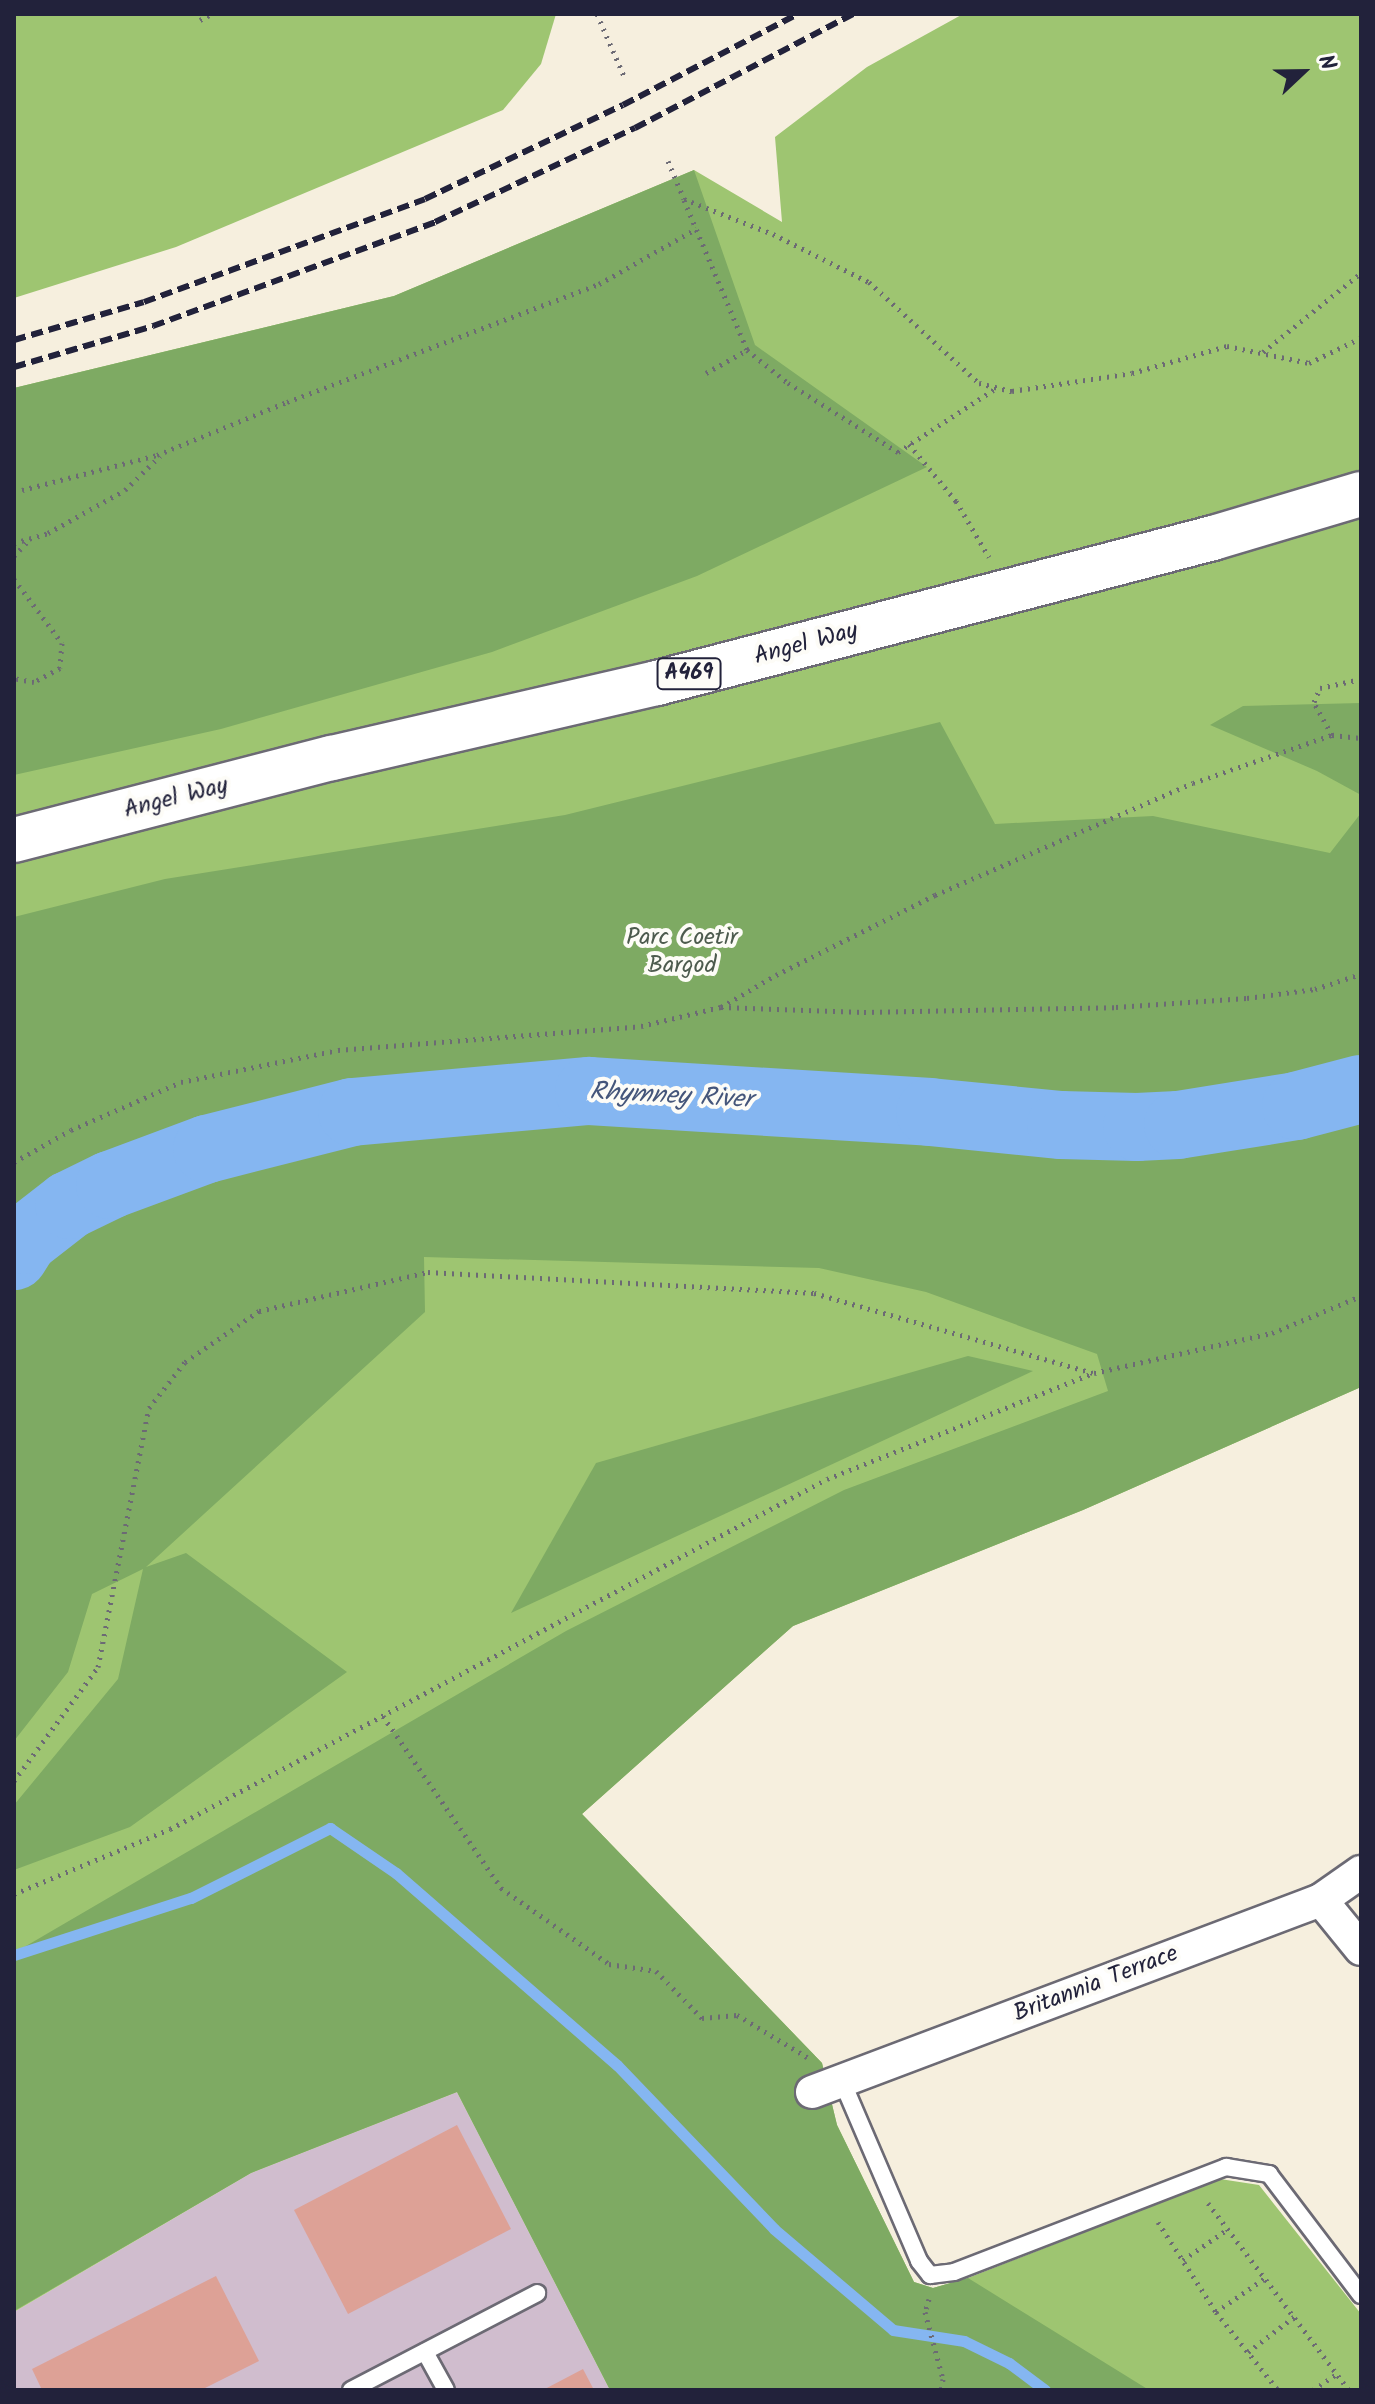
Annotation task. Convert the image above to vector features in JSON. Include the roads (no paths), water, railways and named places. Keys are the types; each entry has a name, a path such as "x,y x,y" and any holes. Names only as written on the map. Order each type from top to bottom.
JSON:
{"main road":[{"name":"Angel Way","path":"14,840 332,758 657,683 1213,538 1361,494"}],"street":[{"name":"Britannia Terrace","path":"827,2086 1321,1900 1361,1872"},
{"path":"1321,1900 1361,1949"}],"lane":[{"path":"827,2086 919,2261 930,2275 954,2272 1226,2167 1269,2174 1361,2295"},
{"path":"351,2390 537,2293"},
{"path":"425,2352 446,2390"}],"waterway":[{"name":"Rhymney River","path":"14,1256 24,1240 69,1205 110,1185 207,1149 352,1112 589,1091 930,1112 1061,1125 1137,1127 1178,1125 1296,1106 1361,1089"},
{"path":"14,1955 191,1898 330,1828 396,1873 617,2065 774,2229 893,2330 964,2341 1009,2363 1045,2390"}],"railway":[{"path":"14,340 144,302 425,199 623,105 798,14"},
{"path":"14,367 153,326 435,222 635,128 853,14"}],"park label":[{"name":"Parc Coetir Bargod","path":"682,952"}]}
